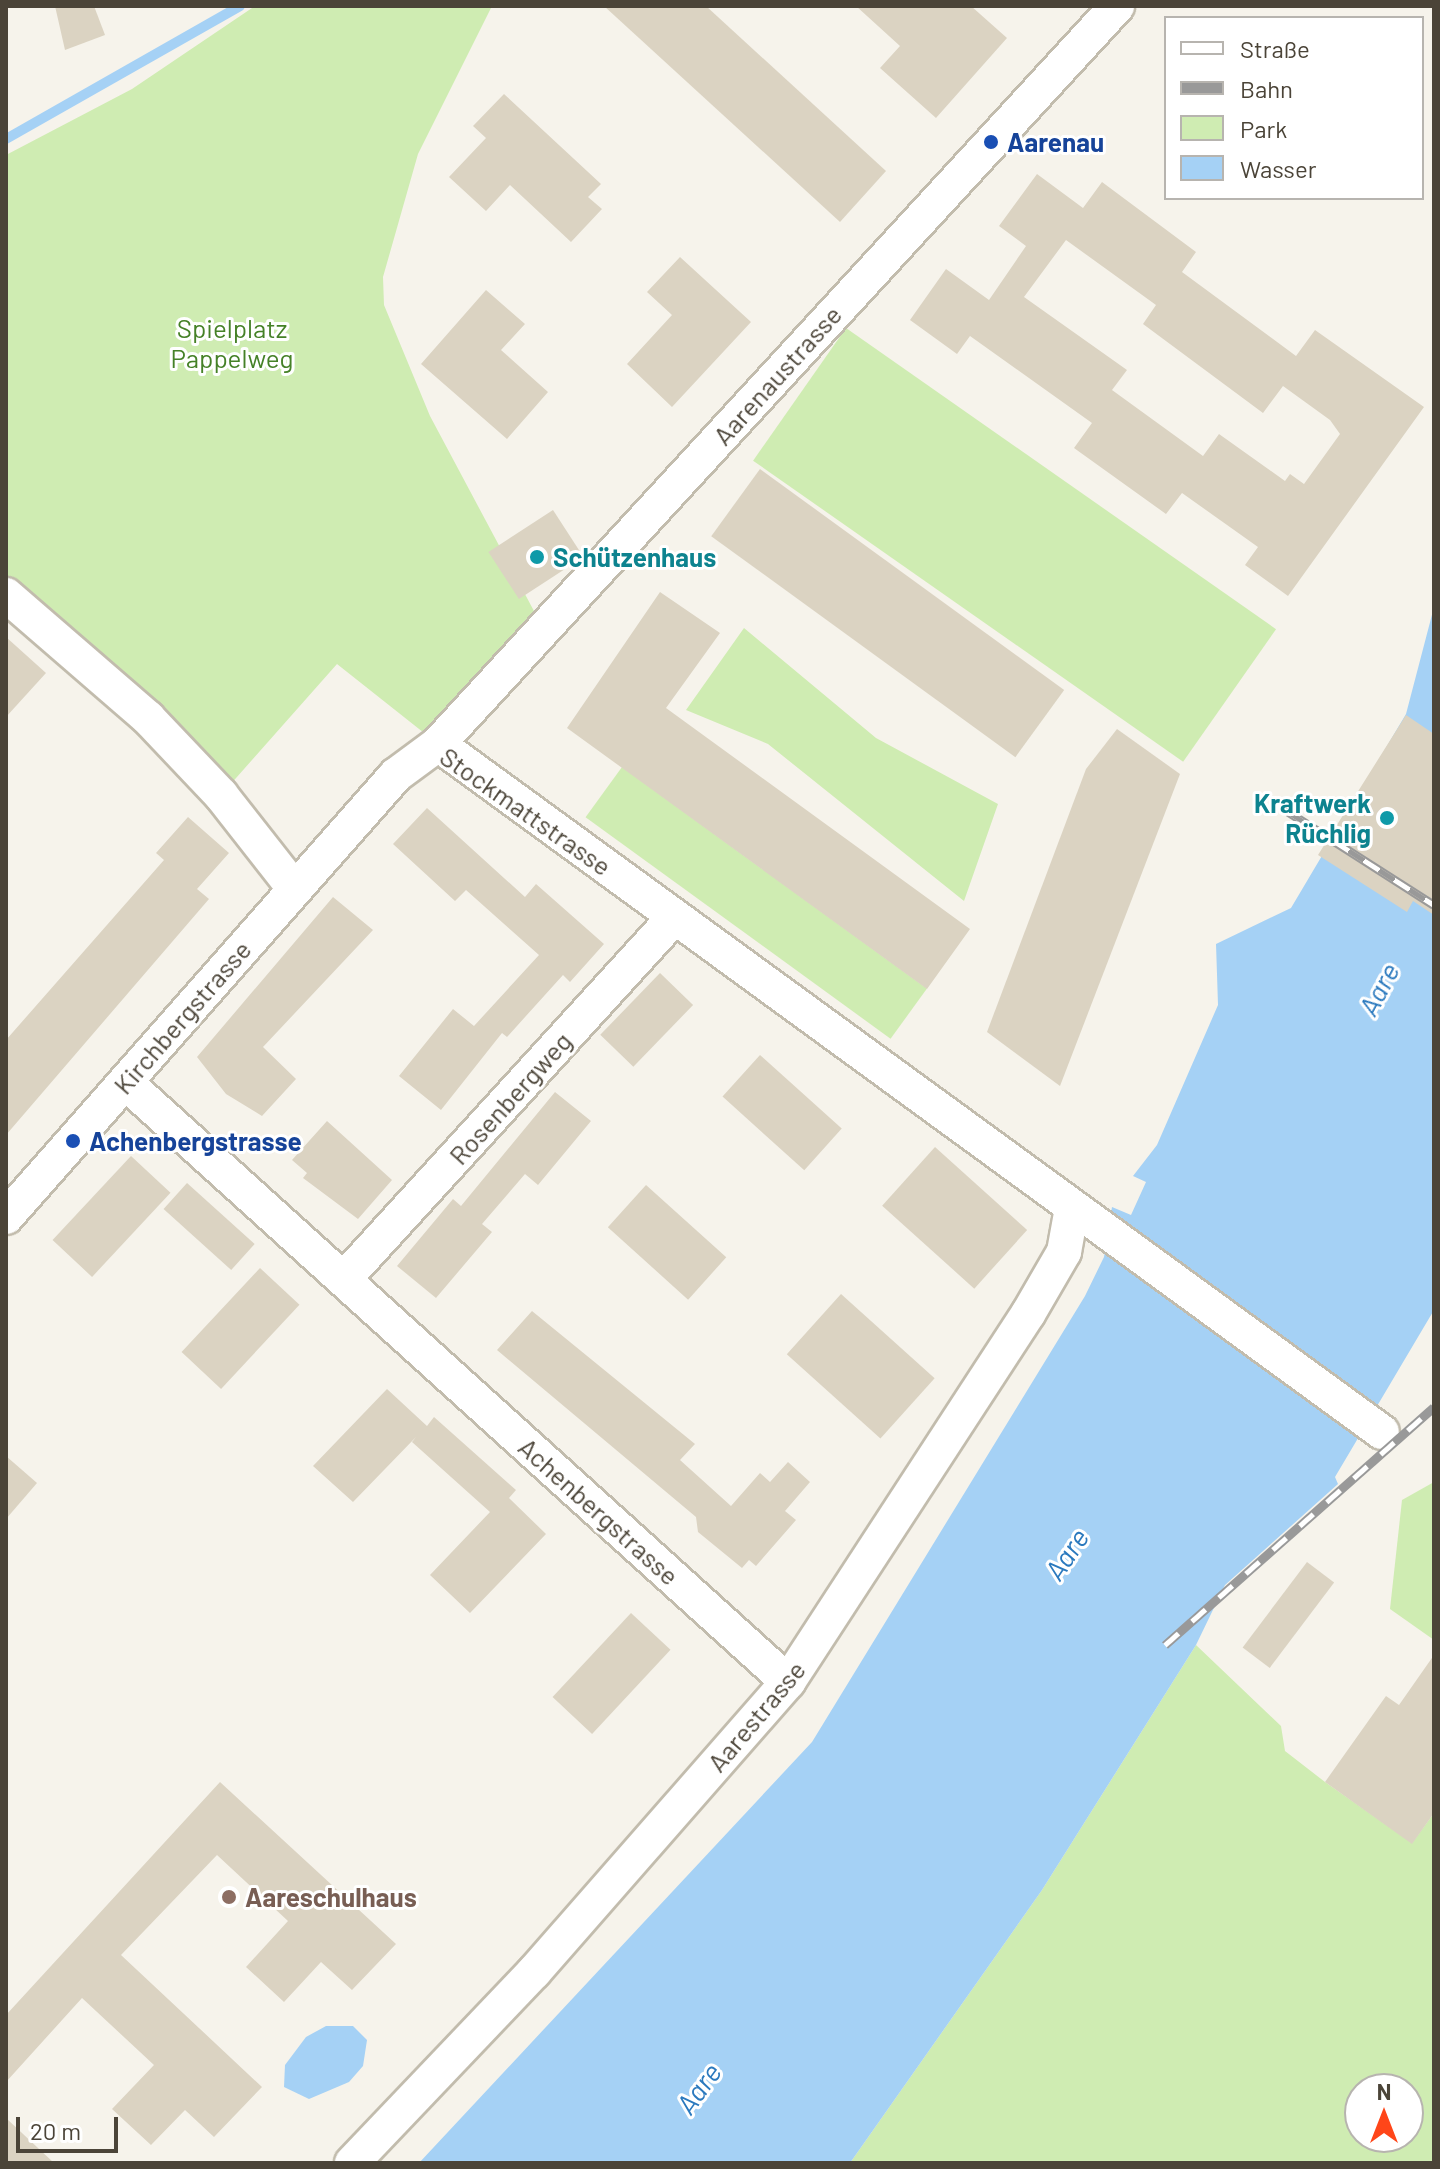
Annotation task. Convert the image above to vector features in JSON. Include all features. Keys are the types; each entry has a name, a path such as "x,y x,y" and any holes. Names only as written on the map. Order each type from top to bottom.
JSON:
{"street":[{"name":"Aarenaustrasse","path":"438,744 1117,6"},
{"path":"6,595 148,718 221,795 294,888"},
{"name":"Stockmattstrasse","path":"294,888 396,775 438,744 1382,1432"},
{"name":"Kirchbergstrasse","path":"6,1217 294,888"},
{"name":"Rosenbergweg","path":"345,1278 674,918"},
{"name":"Achenbergstrasse","path":"125,1082 788,1682"},
{"name":"Aarestrasse","path":"352,2163 534,1972 788,1682 1028,1314 1085,1217"}],"green space":[{"name":"Spielplatz Pappelweg","path":"255,6 492,6 418,154 383,277 384,305 430,416 543,628 438,744 337,664 221,795 6,595 6,155 132,89"},
{"path":"846,328 1276,629 1183,762 753,461"},
{"path":"744,628 876,738 998,804 964,901 768,744 686,710"},
{"path":"622,767 927,989 891,1039 586,817"},
{"path":"1434,1482 1434,1640 1390,1609 1402,1500"},
{"path":"1196,1645 1281,1726 1285,1751 1325,1782 1412,1843 1434,1813 1434,2163 850,2163 1042,1890"}],"water":[{"name":"Aare","path":"1434,607 1434,1310 1335,1477 1338,1484 1225,1585 1196,1645 1042,1890 850,2163 419,2163 812,1742 1085,1296 1104,1257 1112,1207 1131,1215 1146,1182 1133,1176 1157,1145 1218,1005 1216,944 1291,908 1406,714"},
{"path":"326,2026 353,2026 367,2040 363,2066 349,2082 309,2099 284,2087 285,2065 306,2037"}],"building":[{"path":"55,6 94,6 105,35 65,50"},
{"path":"604,6 706,6 886,171 840,222"},
{"path":"856,6 971,6 1007,38 936,118 880,68 900,46"},
{"path":"504,94 601,184 588,197 602,209 571,242 510,185 486,211 449,177 486,138 473,126"},
{"path":"1037,174 1083,208 1102,182 1196,252 1182,272 1296,356 1315,330 1424,407 1288,596 1245,565 1258,547 1182,493 1166,514 1074,448 1092,423 970,336 957,354 910,320 946,269 989,300 1026,246 999,226","holes":["1066,240 1156,305 1143,324 1263,413 1283,386 1330,420 1340,434 1304,484 1290,474 1285,481 1219,434 1203,456 1112,390 1127,370 1024,297"]},
{"path":"680,257 751,322 672,407 627,364 672,315 647,292"},
{"path":"486,290 525,324 501,350 548,392 507,439 421,364"},
{"path":"760,469 1064,690 1015,757 711,536"},
{"name":"Schützenhaus","path":"553,510 583,557 519,599 488,552"},
{"path":"660,592 720,633 666,708 970,929 927,989 567,728"},
{"path":"6,637 46,673 6,717"},
{"name":"Kraftwerk Rüchlig","path":"1406,715 1434,734 1434,915 1413,901 1407,912 1318,855"},
{"path":"1117,729 1180,774 1060,1086 987,1032 1086,769"},
{"path":"427,808 525,897 536,884 604,944 570,982 563,975 507,1037 502,1033 441,1110 399,1076 453,1009 474,1026 539,955 466,890 455,901 393,844"},
{"path":"188,817 229,853 197,889 209,899 6,1135 6,1040 164,860 156,853"},
{"path":"333,897 373,930 263,1047 296,1079 262,1116 226,1094 197,1057"},
{"path":"660,973 693,1005 633,1067 600,1035"},
{"path":"760,1055 842,1129 804,1170 723,1097"},
{"path":"555,1092 591,1121 538,1185 525,1174 482,1224 492,1232 436,1298 397,1266 453,1199 461,1206"},
{"path":"327,1121 392,1180 358,1219 303,1178 307,1173 292,1160"},
{"path":"935,1147 1027,1230 974,1289 882,1206"},
{"path":"131,1156 170,1193 92,1277 53,1240"},
{"path":"187,1183 255,1244 231,1270 164,1209"},
{"path":"646,1185 726,1257 688,1300 608,1227"},
{"path":"260,1268 299,1305 221,1389 182,1352"},
{"path":"841,1294 935,1378 880,1439 787,1354"},
{"path":"532,1311 695,1444 680,1460 731,1506 760,1473 770,1482 788,1462 810,1482 785,1511 796,1520 756,1566 749,1560 742,1568 698,1532 696,1517 497,1350"},
{"path":"387,1389 427,1426 434,1417 516,1490 509,1498 546,1534 470,1613 430,1575 490,1512 412,1442 416,1437 353,1502 313,1466"},
{"path":"6,1456 37,1483 6,1519"},
{"path":"1307,1562 1334,1582 1270,1668 1243,1647"},
{"path":"631,1613 670,1650 592,1734 553,1697"},
{"path":"1434,1655 1434,1813 1412,1844 1325,1782 1386,1696 1399,1705"},
{"path":"220,1782 396,1944 352,1990 321,1962 284,2002 246,1967 288,1921 217,1855 121,1955 262,2087 214,2137 185,2110 151,2145 112,2109 154,2065 82,1998 6,2082 6,2015"},
{"path":"6,2118 54,2163 6,2163"}],"waterway":[{"path":"6,139 240,6"}],"railway":[{"path":"1273,802 1434,905"},
{"path":"1165,1645 1434,1407"}],"place":[{"name":"Aarenau","path":"991,142"},
{"name":"Schützenhaus","path":"537,557"},
{"name":"Kraftwerk Rüchlig","path":"1387,818"},
{"name":"Achenbergstrasse","path":"73,1141"},
{"name":"Aareschulhaus","path":"229,1897"}]}
